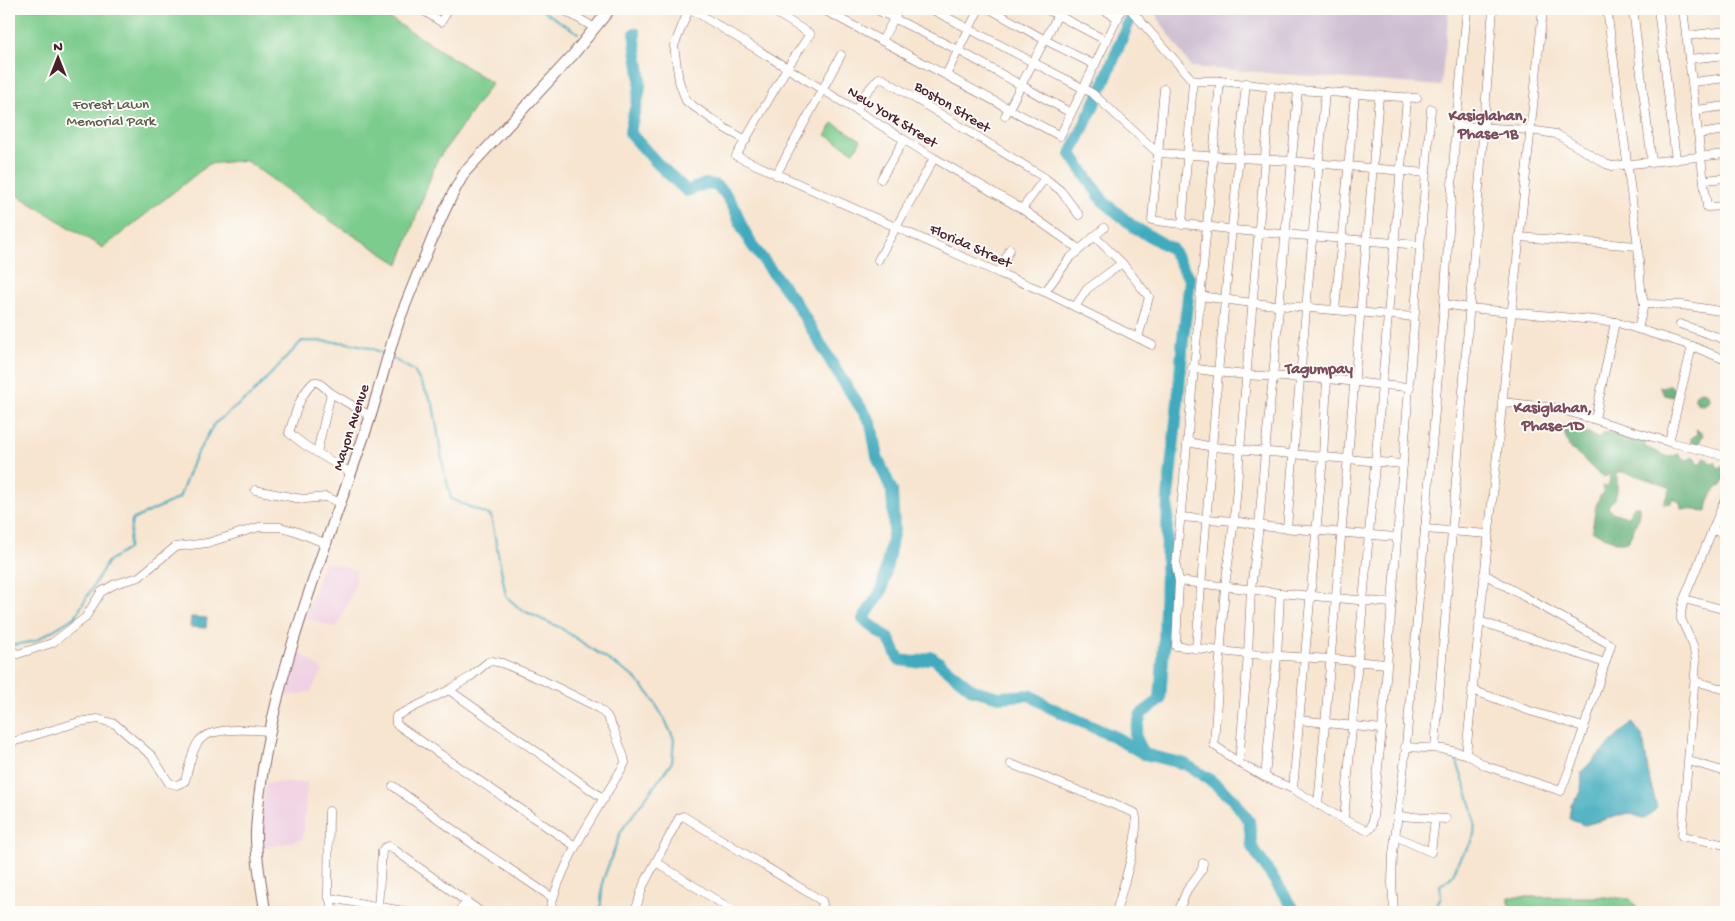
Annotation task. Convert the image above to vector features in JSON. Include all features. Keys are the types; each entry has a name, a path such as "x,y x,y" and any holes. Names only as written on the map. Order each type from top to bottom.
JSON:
{"main road":[{"name":"Mayon Avenue","path":"265,912 256,832 270,731 284,674 352,472 400,320 442,215 456,187 473,162 572,56 610,9"}],"street":[{"path":"421,9 441,22 449,9"},
{"path":"562,9 595,28"},
{"path":"690,9 674,46 678,81 686,101 726,129 746,140 787,68 810,34 770,9"},
{"name":"New York Street","path":"690,9 904,140 1022,209 1079,249"},
{"path":"822,9 1060,136 1122,9"},
{"path":"875,9 958,50 1071,113"},
{"path":"882,41 900,9"},
{"path":"931,9 1034,61 1092,93 1158,153 1291,161 1426,173"},
{"path":"946,75 979,9"},
{"path":"990,9 1095,66"},
{"path":"1046,9 1060,12 1107,41"},
{"path":"1102,9 1118,18"},
{"path":"1130,9 1193,81 1182,225"},
{"path":"1394,912 1392,883 1395,836 1406,747 1426,529 1456,126 1467,9"},
{"path":"1435,748 1493,9"},
{"path":"1466,754 1543,9"},
{"path":"1607,9 1644,304 1638,329"},
{"path":"1633,9 1652,162"},
{"path":"1658,9 1676,160"},
{"path":"1683,9 1707,207 1726,206"},
{"path":"1006,116 1060,12"},
{"path":"1686,36 1726,31"},
{"path":"776,175 841,55"},
{"path":"1689,59 1726,55"},
{"name":"Boston Street","path":"857,110 872,85 879,78 883,79 1045,178 1061,190 1079,214"},
{"path":"1693,82 1726,78"},
{"path":"1193,81 1220,81 1298,90 1417,98"},
{"path":"1220,81 1192,368 1188,442 1176,566 1179,581 1176,646 1196,650 1220,650 1277,657 1304,657 1386,664"},
{"path":"1196,650 1218,373 1246,83"},
{"path":"1271,86 1234,520 1220,650 1214,745 1238,763 1293,790 1318,806 1366,830 1372,827 1382,729 1431,109"},
{"path":"1164,90 1152,220 1182,225 1206,225 1233,230 1420,245"},
{"path":"1238,763 1248,654 1251,589 1259,526 1264,451 1273,377 1298,90"},
{"path":"1287,528 1325,92"},
{"path":"1335,310 1355,94"},
{"path":"1318,806 1379,96"},
{"path":"1344,820 1407,98"},
{"path":"1696,110 1726,106"},
{"path":"1456,126 1530,130 1556,134 1609,166 1726,154"},
{"path":"1698,134 1726,130"},
{"name":"Florida Street","path":"746,140 736,156 1046,292 1152,346"},
{"path":"881,179 904,140"},
{"path":"878,260 934,158"},
{"path":"1022,209 1045,178"},
{"path":"1704,180 1726,178"},
{"path":"1046,292 1061,268 1079,249 1104,228"},
{"path":"1094,236 1122,263 1149,297 1138,338"},
{"path":"1519,237 1638,246"},
{"path":"999,273 1010,249"},
{"path":"1075,307 1087,289 1122,263"},
{"path":"1200,296 1252,303 1414,317"},
{"path":"1444,304 1615,322 1692,346 1726,360"},
{"path":"1644,304 1682,305 1726,312"},
{"path":"1596,419 1615,322"},
{"path":"1680,324 1726,340"},
{"path":"1669,442 1692,346"},
{"path":"1192,368 1218,373 1327,379 1381,386 1410,387"},
{"path":"1293,790 1327,379"},
{"path":"352,472 289,433 298,404 309,387 314,382 318,382 331,393 370,416"},
{"path":"317,452 331,393"},
{"path":"1502,402 1556,408 1669,442 1726,456"},
{"path":"1188,442 1213,447 1402,464"},
{"path":"255,490 305,499 326,497 340,503"},
{"path":"1726,497 1684,599 1680,619 1693,646 1696,661 1696,681 1682,836 1726,845"},
{"path":"1180,517 1234,520 1259,526 1397,537"},
{"path":"9,649 18,654 52,643 85,618 101,592 114,584 139,577 175,547 208,543 259,527 280,527 327,544"},
{"path":"1426,529 1488,534"},
{"path":"1712,530 1726,534"},
{"path":"1406,747 1435,748 1466,754 1486,766 1560,790 1610,644 1484,574"},
{"path":"1179,581 1280,593 1391,603"},
{"path":"1265,777 1277,657 1280,593"},
{"path":"1684,599 1726,610"},
{"path":"1479,621 1605,663"},
{"path":"549,912 575,846 625,760 607,716 597,708 518,670 492,661 488,662 470,677 399,714 395,719 396,724 575,846"},
{"path":"1696,681 1726,690"},
{"path":"448,690 604,799"},
{"path":"1472,690 1530,711 1583,727"},
{"path":"9,743 79,722 104,720 116,724 152,756 170,783 177,785 185,781 196,745 203,736 227,731 270,731"},
{"path":"1299,720 1382,729"},
{"path":"1688,761 1726,772"},
{"path":"1011,764 1134,813 1137,820 1134,844 1116,912"},
{"path":"393,786 477,847 553,898"},
{"path":"329,811 328,895 334,912"},
{"path":"635,912 643,886 679,818 685,816 822,901 823,904 819,912"},
{"path":"1398,816 1446,819"},
{"path":"1395,836 1431,852 1435,818"},
{"path":"378,906 382,851 388,846 481,912"},
{"path":"656,862 735,912"},
{"path":"1178,912 1187,890 1202,869 1203,863"},
{"path":"330,898 409,912"},
{"path":"458,912 467,902"}],"shaded area":[{"path":"1152,9 1449,9 1441,86 1191,67"},
{"path":"324,561 355,570 356,583 337,628 305,618"},
{"path":"296,649 323,671 310,692 282,697"},
{"path":"307,782 303,839 262,849 261,827 266,783"}],"green space":[{"name":"Forest Lawn Memorial Park","path":"9,9 375,9 492,83 436,162 399,264 329,220 245,160 209,164 103,248 9,190"},
{"path":"833,123 861,140 854,152 826,135"},
{"path":"1671,386 1677,392 1673,397 1665,395 1659,387"},
{"path":"1702,391 1707,393 1709,398 1707,403 1702,405 1697,403 1695,398 1697,393"},
{"path":"1563,425 1589,433 1599,439 1603,433 1610,433 1630,441 1645,442 1645,447 1669,457 1679,454 1681,458 1688,460 1693,457 1697,459 1697,464 1703,462 1704,457 1711,463 1715,462 1719,470 1721,467 1725,467 1726,473 1721,486 1711,496 1707,511 1681,509 1680,502 1672,498 1671,503 1663,504 1671,488 1635,475 1617,472 1615,499 1608,507 1612,512 1628,517 1634,506 1639,506 1639,511 1636,525 1628,542 1616,542 1592,531 1596,506 1601,494 1604,494 1602,486 1608,487 1611,474 1609,473 1606,477 1601,475 1570,449 1562,427"},
{"path":"1696,429 1703,434 1701,443 1691,446 1691,437 1697,435"},
{"path":"1509,897 1605,897 1630,899 1641,912 1509,912"}],"water":[{"path":"191,617 207,618 206,628 190,627"},
{"path":"1632,722 1643,737 1649,777 1657,808 1645,819 1629,813 1585,825 1569,819 1571,805 1581,792 1582,771"}],"waterway":[{"path":"540,9 578,33"},
{"path":"1134,9 1103,85 1071,154 1103,201 1134,227 1172,249 1190,280 1168,497 1164,644 1160,700 1141,714 1135,735 1144,754"},
{"path":"635,33 640,87 630,133 657,163 687,191 705,184 715,185 724,192 734,207 752,245 798,306 837,372 871,423 877,457 892,491 894,529 882,590 863,619 889,639 899,660 916,662 932,657 973,690 999,697 1030,695 1049,707 1117,738 1144,754 1185,764 1209,779 1233,799 1249,821 1252,847 1296,912"},
{"path":"9,646 35,641 75,617 108,561 128,549 132,520 179,498 194,459 214,424 251,395 302,341 355,344 375,349 384,354"},
{"path":"390,357 414,371 433,404 443,465 451,499 491,516 506,596 520,609 559,627 634,677 650,695 674,739 672,762 621,831 603,880 600,912"},
{"path":"1435,912 1434,910 1441,897 1440,885 1449,879 1453,873 1461,856 1472,842 1475,829 1470,799 1457,760"}],"district":[{"name":"Kasiglahan, Phase-1B","path":"1488,123"},
{"name":"Tagumpay","path":"1319,367"},
{"name":"Kasiglahan, Phase-1D","path":"1553,415"}]}
